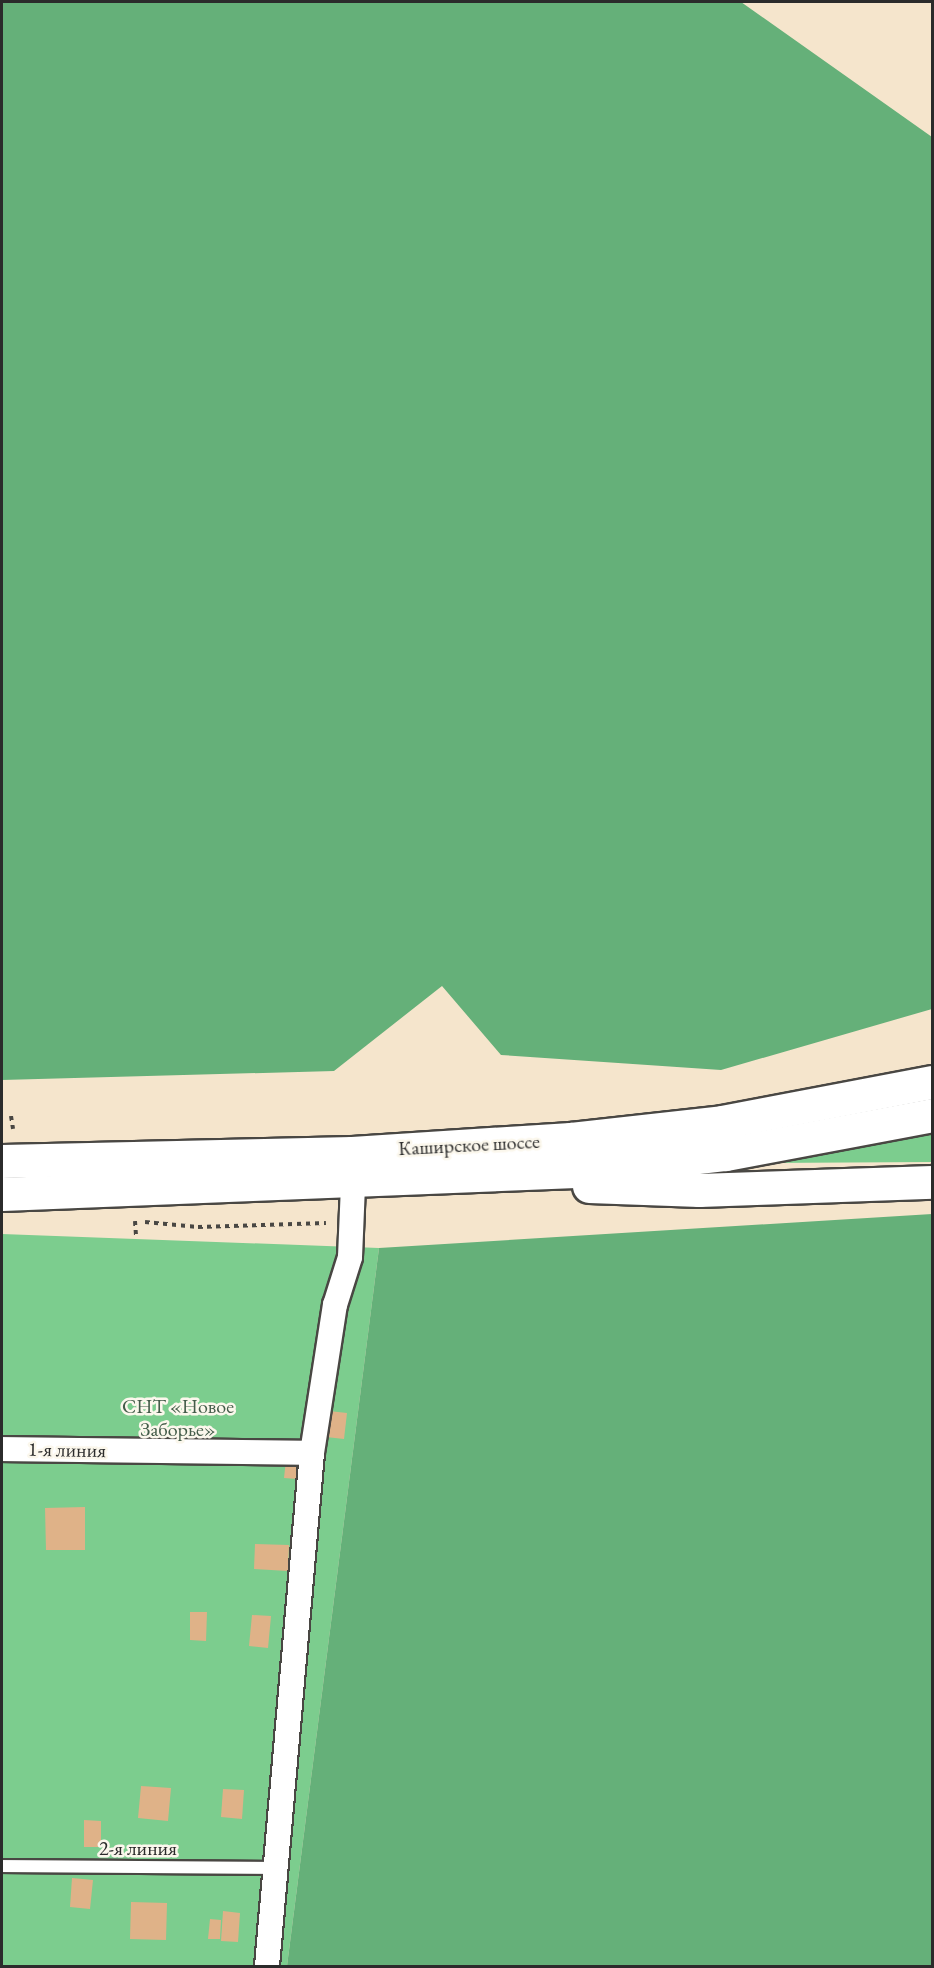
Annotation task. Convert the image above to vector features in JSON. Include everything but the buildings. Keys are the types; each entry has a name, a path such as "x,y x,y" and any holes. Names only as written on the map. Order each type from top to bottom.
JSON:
{"main road":[{"name":"Каширское шоссе","path":"2,1161 340,1153 571,1139 722,1122 933,1082"},
{"name":"Каширское шоссе","path":"2,1194 353,1184 576,1171 726,1154 933,1115"},
{"path":"353,1184 699,1190 933,1182"}],"street":[{"path":"267,1966 312,1453 335,1305 354,1226 353,1184"},
{"name":"1-я линия","path":"2,1449 312,1453"}],"lane":[{"name":"2-я линия","path":"2,1866 275,1868"}],"path":[{"path":"136,1221 198,1227 354,1226"}],"green space":[{"path":"2,2 741,2 932,137 932,1009 721,1070 501,1055 442,986 334,1071 2,1080"},
{"path":"932,1131 932,1162 765,1163"},
{"path":"932,1214 932,1966 287,1966 379,1248"},
{"name":"СНТ «Новое Заборье»","path":"2,1234 379,1248 287,1966 2,1966"}]}
